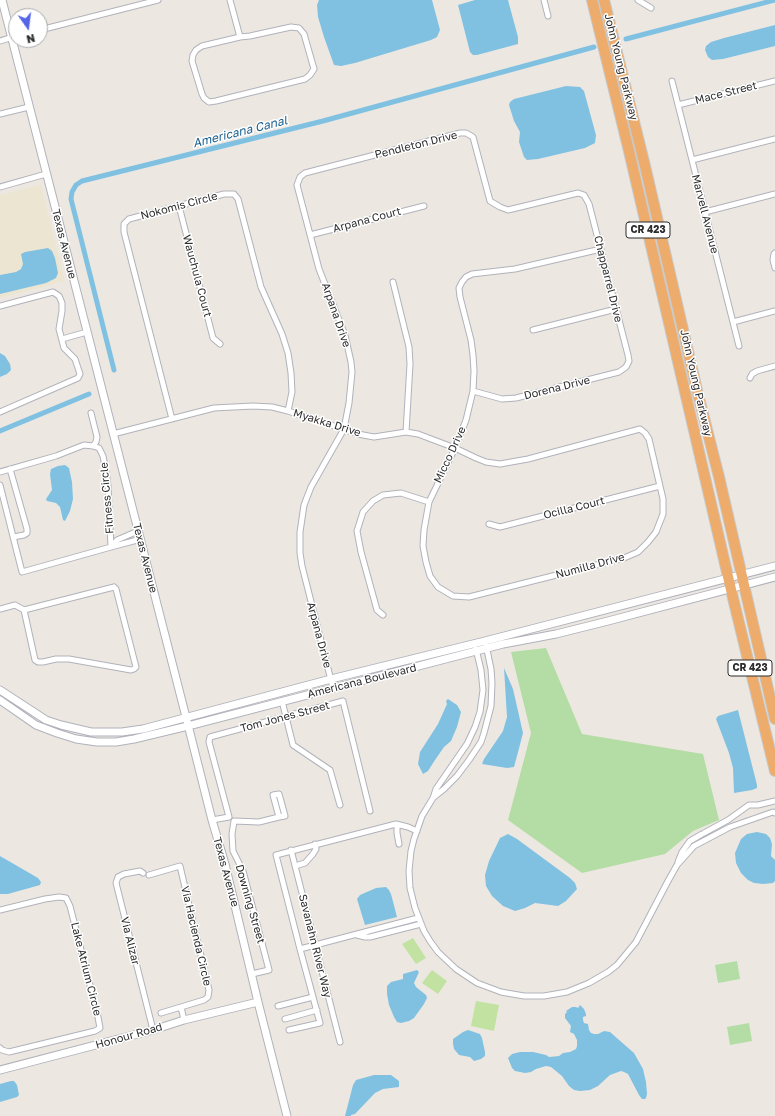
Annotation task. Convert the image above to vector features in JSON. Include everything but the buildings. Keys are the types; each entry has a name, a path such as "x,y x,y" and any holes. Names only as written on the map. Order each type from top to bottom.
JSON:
{"highway":[{"name":"John Young Parkway","path":"592,0 775,771"},
{"name":"John Young Parkway","path":"604,0 775,719"},
{"path":"629,151 636,155 644,166"}],"main road":[{"name":"Texas Avenue","path":"2,0 8,18"},
{"name":"Texas Avenue","path":"16,48 29,107 212,820 225,864 287,1116"},
{"path":"730,584 775,566"},
{"path":"742,580 775,577"},
{"name":"Americana Boulevard","path":"0,700 36,725 57,733 76,739 97,742 116,742 188,726 282,702 476,648 553,624 621,606 730,584"},
{"name":"Americana Boulevard","path":"486,645 556,634 608,621 730,584"},
{"path":"608,621 612,613 621,606"},
{"path":"553,624 556,634"},
{"name":"Americana Boulevard","path":"0,690 46,720 91,732 117,733 144,729 331,679 476,648"},
{"path":"57,733 61,725"},
{"name":"Honour Road","path":"0,1070 153,1030 184,1020 258,1002"}],"street":[{"path":"48,28 158,0"},
{"path":"230,0 240,37"},
{"path":"544,0 548,16"},
{"path":"638,0 651,8"},
{"path":"290,27 299,28 304,34 314,69 305,79 209,102 202,94 192,61 193,55 196,50 202,46 240,37 290,27"},
{"name":"Marvell Avenue","path":"672,81 739,346"},
{"name":"Mace Street","path":"678,105 775,81"},
{"path":"0,114 29,107"},
{"name":"Pendleton Drive","path":"305,173 460,133 466,133 473,137 490,201 500,208 508,210 578,193 584,195 589,204"},
{"path":"692,160 775,139"},
{"name":"Arpana Drive","path":"305,173 300,177 297,185 319,269 345,335 352,372 349,403 344,429 311,487 304,505 300,532 300,553 302,566 333,688"},
{"path":"0,187 46,174"},
{"name":"Nokomis Circle","path":"172,419 124,232 124,224 129,219 224,194 234,194 238,199 261,287 282,334 288,353 292,392 288,411"},
{"path":"705,212 775,194"},
{"name":"Chapparrel Drive","path":"589,204 628,355"},
{"name":"Wauchula Court","path":"178,206 213,338 220,344"},
{"name":"Arpana Court","path":"310,235 424,206"},
{"name":"Micco Drive","path":"469,597 453,596 438,587 430,576 423,546 428,502 455,448 466,420 473,391 473,355 459,288 466,277 472,274 516,269 601,249"},
{"path":"775,253 773,260 775,268"},
{"path":"393,282 409,347 410,364 406,432"},
{"path":"0,306 53,292 59,296 62,303 59,328 64,348 75,359 80,374 78,378 0,412"},
{"path":"533,330 616,309"},
{"path":"733,322 775,311"},
{"path":"62,339 87,332"},
{"name":"Dorena Drive","path":"473,391 502,399 516,398 619,372 626,367 629,361 628,355"},
{"path":"750,378 752,374 757,371 775,366"},
{"name":"Myakka Drive","path":"114,434 214,408 237,406 265,407 288,411 358,434 374,437 406,432 430,438 486,462 500,464 640,429 649,439"},
{"path":"0,472 56,456 84,445 93,446 97,437 91,413"},
{"name":"Numilla Drive","path":"469,597 624,558 638,552 656,532 663,514 663,499 649,439"},
{"name":"Fitness Circle","path":"93,446 99,448 103,456 106,471 111,547"},
{"path":"10,469 27,529 27,533 24,535 13,538"},
{"path":"0,485 22,572 141,539"},
{"name":"Ocilla Court","path":"489,524 500,527 660,486"},
{"path":"383,615 377,610 361,552 357,531 363,512 373,501 383,495 401,494 428,502"},
{"path":"111,547 117,540 138,531"},
{"path":"0,609 15,605 24,610 114,587 116,589 136,667 131,670 69,659 38,662 35,660 24,610"},
{"path":"433,798 457,776 469,760 484,733 491,706 492,691 492,676 486,645"},
{"path":"476,648 481,670 483,690 480,712 467,744 436,789 433,798 422,816 411,850 409,880 411,896 418,918 430,941 447,962 464,976 477,983 501,992 524,996 544,996 567,992 589,983 608,972 630,950 641,934 677,865 682,852 690,841 728,820 749,805 758,806 775,801"},
{"name":"Tom Jones Street","path":"212,820 229,817 209,742 210,737 343,701 370,812"},
{"path":"282,702 294,745 330,770 340,805"},
{"path":"677,865 694,846 730,827 773,812 775,813"},
{"name":"Downing Street","path":"252,974 269,970 243,871 233,851 232,834 234,821 259,822 279,817"},
{"path":"289,1030 320,1023 276,855 396,824 417,830"},
{"path":"398,825 397,832 399,844"},
{"path":"295,866 305,863 316,849 315,844"},
{"name":"Savanahn River Way","path":"291,850 340,1042"},
{"name":"Via Hacienda Circle","path":"149,875 180,866 209,990 208,997 204,1000 181,1007"},
{"name":"Via Alizar","path":"143,873 140,871 124,874 118,877 116,883 153,1030"},
{"name":"Lake Atrium Circle","path":"0,910 45,898 66,898 70,906 100,1028 94,1031 9,1052 0,1048"},
{"path":"300,949 314,944 418,918"},
{"path":"356,934 364,937 370,937 421,924"},
{"path":"278,1006 313,997"},
{"path":"161,1013 181,1007 184,1020"},
{"path":"285,1019 316,1010"}],"shaded area":[{"path":"41,185 65,281 0,298 0,195"}],"green space":[{"path":"546,648 582,734 703,754 719,820 693,831 665,854 582,873 508,820 531,733 511,652"},
{"path":"413,938 426,958 416,964 402,944"},
{"path":"737,961 740,979 718,983 715,965"},
{"path":"432,970 447,981 438,994 422,983"},
{"path":"476,1001 499,1005 494,1031 471,1026"},
{"path":"749,1023 752,1041 730,1045 727,1027"}],"water":[{"path":"319,0 432,0 440,30 437,37 431,40 355,63 341,66 334,65 318,17 317,5"},
{"path":"475,0 508,0 518,37 518,44 477,55 473,55 470,52 458,5"},
{"path":"775,25 775,46 723,59 712,60 708,57 705,50 706,46 711,42"},
{"path":"566,86 580,87 584,91 596,135 595,143 585,148 538,159 527,160 524,157 519,142 520,132 514,121 509,105 510,102 514,99"},
{"path":"48,248 52,251 55,258 58,273 56,278 46,283 0,294 0,275 16,272 21,269 23,264 21,254"},
{"path":"0,353 5,356 10,364 11,370 7,374 0,377"},
{"path":"65,465 69,468 73,499 70,511 65,521 63,520 60,507 56,503 47,501 46,499 52,490 50,474 51,469"},
{"path":"504,668 513,689 523,733 514,767 507,768 482,764 503,731 507,717"},
{"path":"448,699 457,705 461,712 457,727 451,741 444,747 428,771 423,774 418,764 420,752 438,724"},
{"path":"738,710 757,788 734,793 733,768 716,719 718,716"},
{"path":"757,832 766,834 770,838 772,844 771,856 775,860 775,881 773,883 754,883 748,880 741,873 736,863 735,853 741,839 747,834"},
{"path":"508,834 517,839 575,883 577,889 566,901 558,906 535,903 515,911 503,906 492,896 486,886 485,875 489,861 500,838"},
{"path":"0,856 38,878 41,882 40,885 8,894 0,894"},
{"path":"386,887 391,894 397,917 365,925 357,899 360,895 376,888"},
{"path":"417,970 419,972 414,983 416,987 426,995 427,998 414,1018 401,1023 397,1022 389,1005 387,986 391,982 403,979 403,974"},
{"path":"580,1005 586,1014 586,1016 583,1017 584,1023 588,1024 591,1033 598,1034 604,1031 610,1032 634,1053 643,1069 647,1094 645,1099 642,1099 639,1095 628,1074 621,1071 610,1075 598,1086 590,1090 580,1091 574,1090 569,1086 562,1076 551,1067 546,1066 525,1073 515,1071 512,1068 508,1058 512,1054 520,1052 533,1052 549,1057 559,1056 563,1053 576,1049 577,1040 574,1034 570,1032 571,1026 565,1018 565,1014 567,1012 566,1011 572,1007 578,1008"},
{"path":"468,1030 480,1034 482,1038 485,1056 481,1059 474,1061 470,1057 459,1055 454,1049 453,1039"},
{"path":"374,1075 391,1075 399,1081 399,1087 383,1089 375,1093 355,1114 345,1116 353,1085 356,1080"},
{"path":"14,1081 17,1085 19,1095 0,1102 0,1084"}],"waterway":[{"name":"Americana Canal","path":"626,39 775,0"},
{"name":"Americana Canal","path":"114,370 71,199 72,192 76,185 82,181 323,121 594,47"},
{"path":"0,431 89,394"}]}
